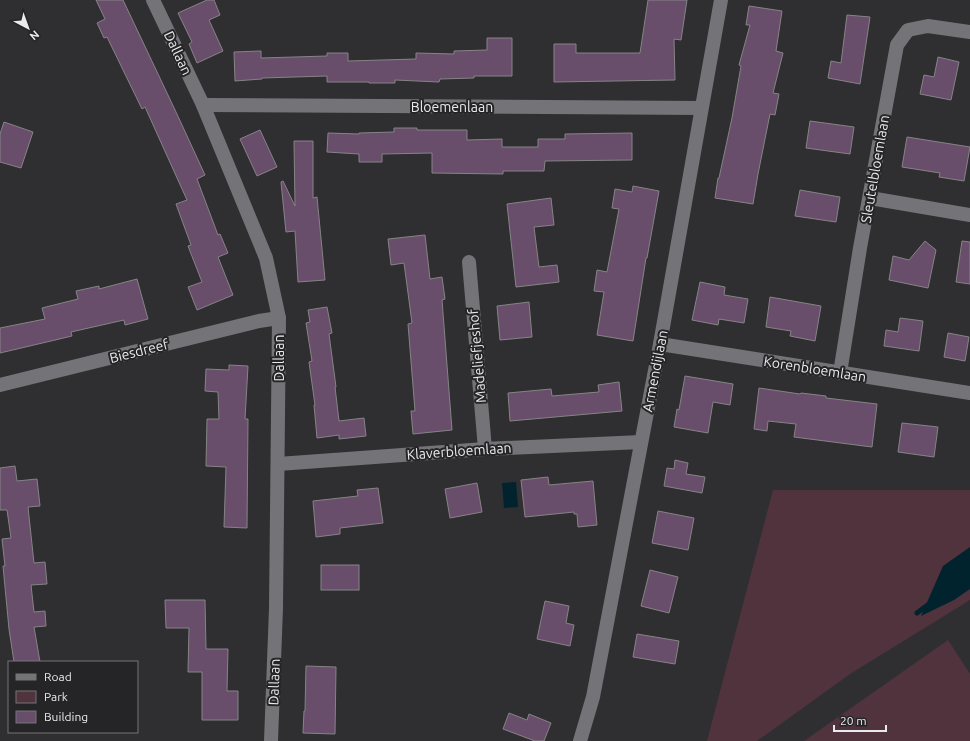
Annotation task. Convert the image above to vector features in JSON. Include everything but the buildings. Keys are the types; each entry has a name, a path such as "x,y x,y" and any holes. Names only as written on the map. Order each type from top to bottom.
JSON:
{"street":[{"name":"Dallaan","path":"153,0 203,105 266,258 279,318 276,608 271,741"},
{"name":"Armendijlaan","path":"580,741 592,696 660,344 721,0"},
{"name":"Sleutelbloemlaan","path":"840,373 897,45 908,30 928,26 970,32"},
{"name":"Bloemenlaan","path":"203,105 702,108"},
{"path":"870,198 970,215"},
{"name":"Madeliefjeshof","path":"469,262 485,449"},
{"name":"Biesdreef","path":"0,385 259,321 279,318"},
{"name":"Korenbloemlaan","path":"660,344 970,393"},
{"name":"Klaverbloemlaan","path":"278,464 485,449 641,442"}],"green space":[{"path":"773,490 970,490 970,600 850,674 757,741 707,741"},
{"path":"948,640 970,674 970,741 804,741"}],"water":[{"path":"516,482 518,507 504,508 502,483"},
{"path":"970,547 970,589 954,600 921,616 943,566"}],"waterway":[{"path":"917,613 929,604"}]}
